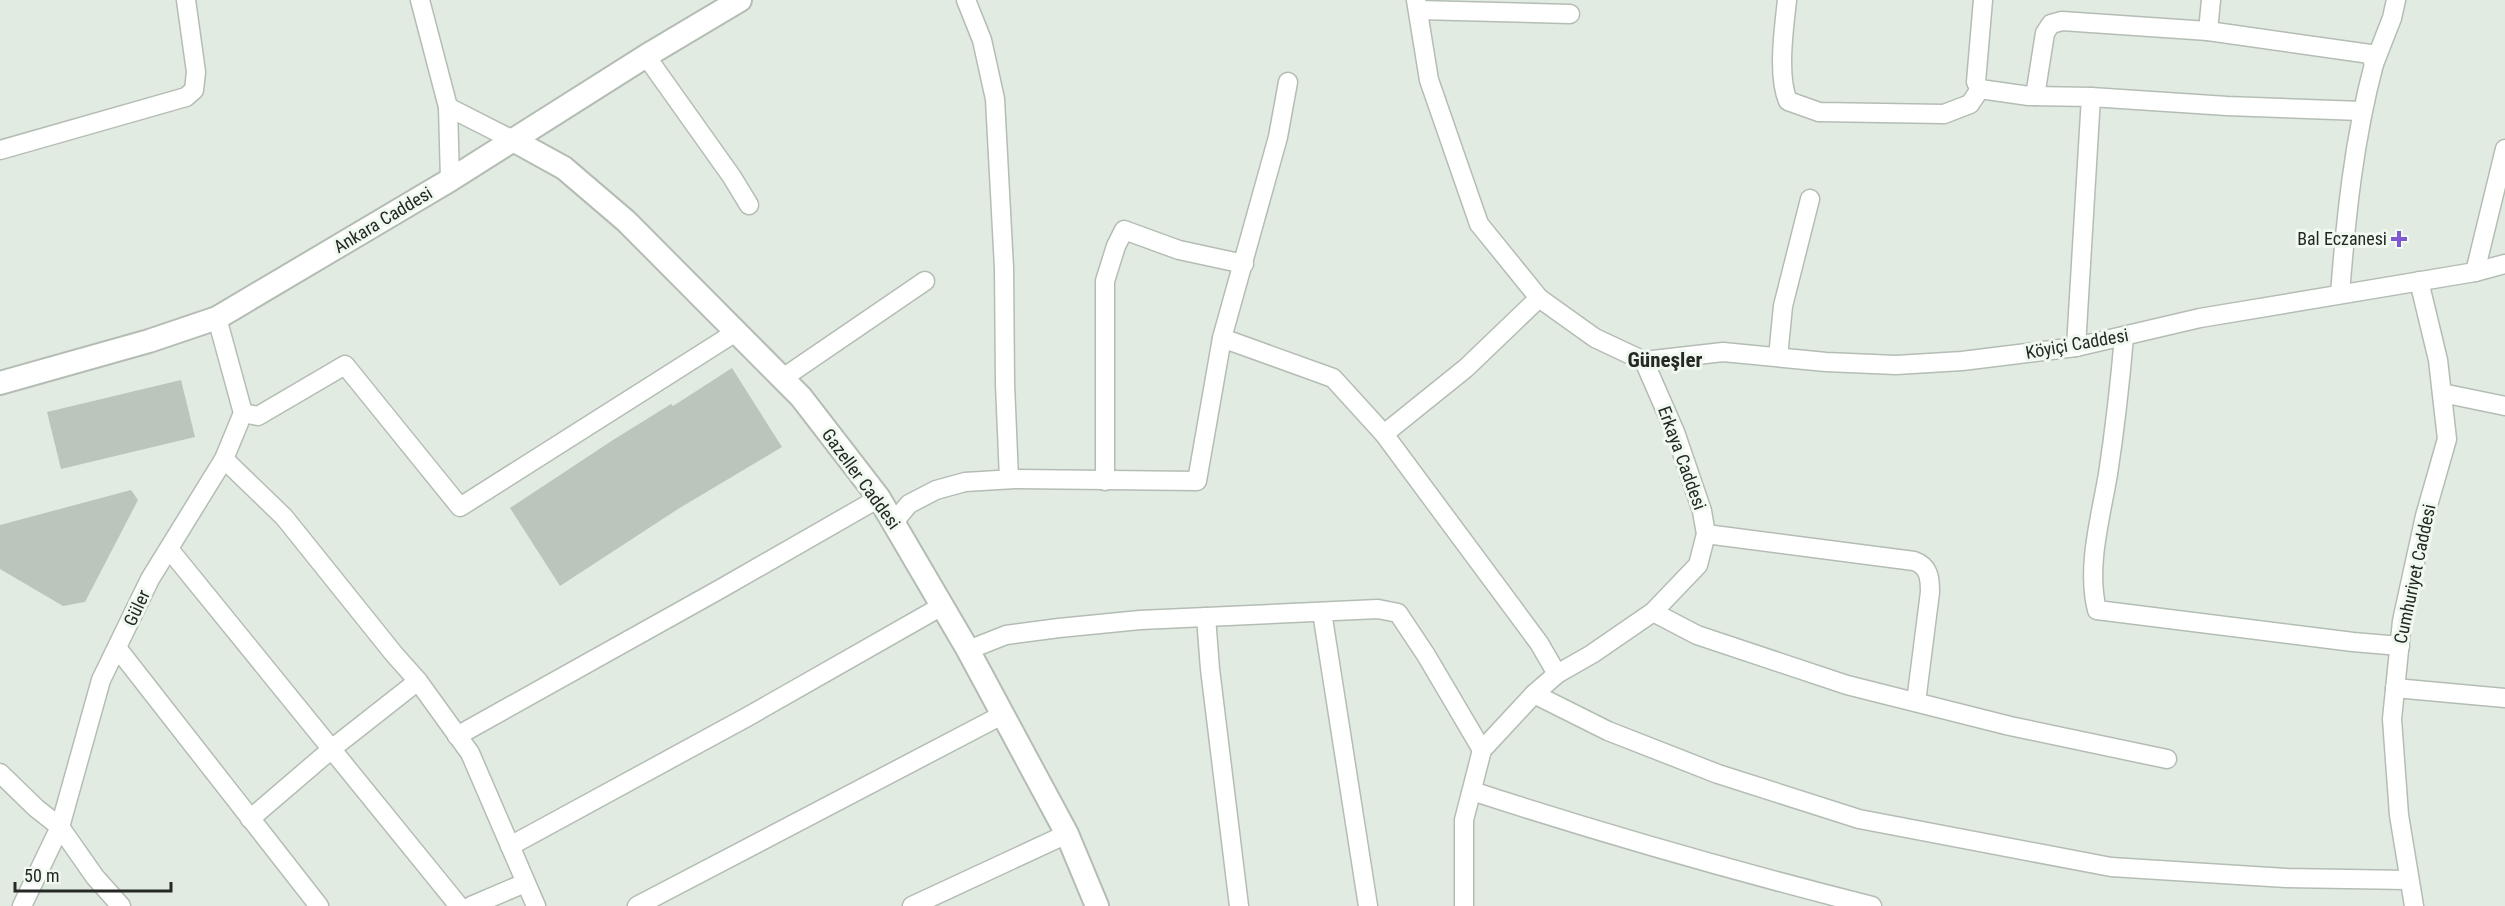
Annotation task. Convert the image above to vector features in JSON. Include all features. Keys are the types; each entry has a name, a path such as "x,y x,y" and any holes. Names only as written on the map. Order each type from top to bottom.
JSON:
{"street":[{"path":"0,150 186,98 194,90 196,72 186,0"},
{"path":"420,0 448,107 450,180"},
{"name":"Ankara Caddesi","path":"0,383 149,341 217,318 450,180 646,56 740,0"},
{"path":"966,0 982,40 995,99 1004,268 1005,384 1010,479"},
{"path":"1787,0 1784,34 1784,91 1788,101 1819,112 1944,114 1970,104 1980,89"},
{"path":"1980,89 1976,82 1983,0"},
{"path":"2208,31 2211,0"},
{"path":"2340,294 2346,218 2361,111 2396,0"},
{"path":"1570,14 1417,5 1429,81 1479,224 1539,298 1595,338 1644,360"},
{"path":"2035,96 2045,33 2050,24 2062,21 2208,31 2370,54 2374,64"},
{"path":"646,56 732,177 749,205"},
{"path":"894,522 909,504 936,490 964,482 1010,479 1197,480 1222,338 1278,136 1288,81"},
{"path":"1980,89 2035,96 2361,111"},
{"path":"2076,347 2091,97"},
{"path":"448,107 513,140"},
{"name":"Gazeller Caddesi","path":"513,140 564,168 626,220 801,397 879,498 968,650 1066,834 1097,906"},
{"path":"2475,272 2505,149"},
{"path":"1778,357 1784,306 1810,199"},
{"path":"1105,481 1105,281 1124,230 1179,250 1244,264"},
{"name":"Köyiçi Caddesi","path":"1644,360 1723,352 1896,365 1962,361 2076,347 2200,318 2475,272 2505,264"},
{"path":"783,378 925,281"},
{"name":"Cumhuriyet Caddesi","path":"2414,906 2399,815 2392,719 2402,621 2425,516 2447,439 2438,360 2419,281"},
{"path":"1384,434 1466,368 1539,298"},
{"path":"217,318 243,413 258,416 345,365 460,507 736,333"},
{"path":"2124,337 2118,407 2096,552 2093,595 2097,610 2400,646"},
{"path":"1222,338 1333,378 1384,434 1539,643 1557,674"},
{"name":"Erkaya Caddesi","path":"1464,906 1464,820 1482,750 1534,694 1557,674 1592,654 1653,612 1698,565 1706,534 1702,511 1675,432 1644,360"},
{"path":"2442,393 2505,406"},
{"name":"Güler","path":"22,906 60,827 101,680 118,650 150,579 224,459 243,413"},
{"path":"224,459 284,517 418,681 470,753 536,906"},
{"path":"457,736 879,498"},
{"path":"1706,534 1918,562 1928,571 1930,592 1916,702"},
{"path":"169,549 330,751 460,906 525,883"},
{"path":"510,846 747,717 942,606"},
{"path":"968,650 1006,635 1059,628 1206,617 1378,609 1398,613 1426,655 1482,750"},
{"path":"1322,612 1368,906"},
{"path":"1653,612 1697,635 1847,685 2010,726 2167,759"},
{"path":"1206,617 1215,716 1239,906"},
{"path":"118,650 318,906"},
{"path":"250,819 418,681"},
{"path":"2395,688 2505,698"},
{"path":"1534,694 1608,731 1718,774 1859,819 2111,867 2286,878 2408,880"},
{"path":"637,906 1002,715"},
{"path":"0,772 36,808 60,827 95,877 122,906"},
{"path":"1472,791 1725,867 1872,906"},
{"path":"912,906 1066,834"}],"building":[{"path":"732,368 782,447 678,509 560,586 510,508 613,440 671,404 673,406"},
{"path":"181,380 195,437 61,469 47,412"},
{"path":"131,490 138,500 85,602 63,606 0,569 0,525"}],"place":[{"name":"Bal Eczanesi","path":"2399,239"}],"district":[{"name":"Güneşler","path":"1665,360"}]}
